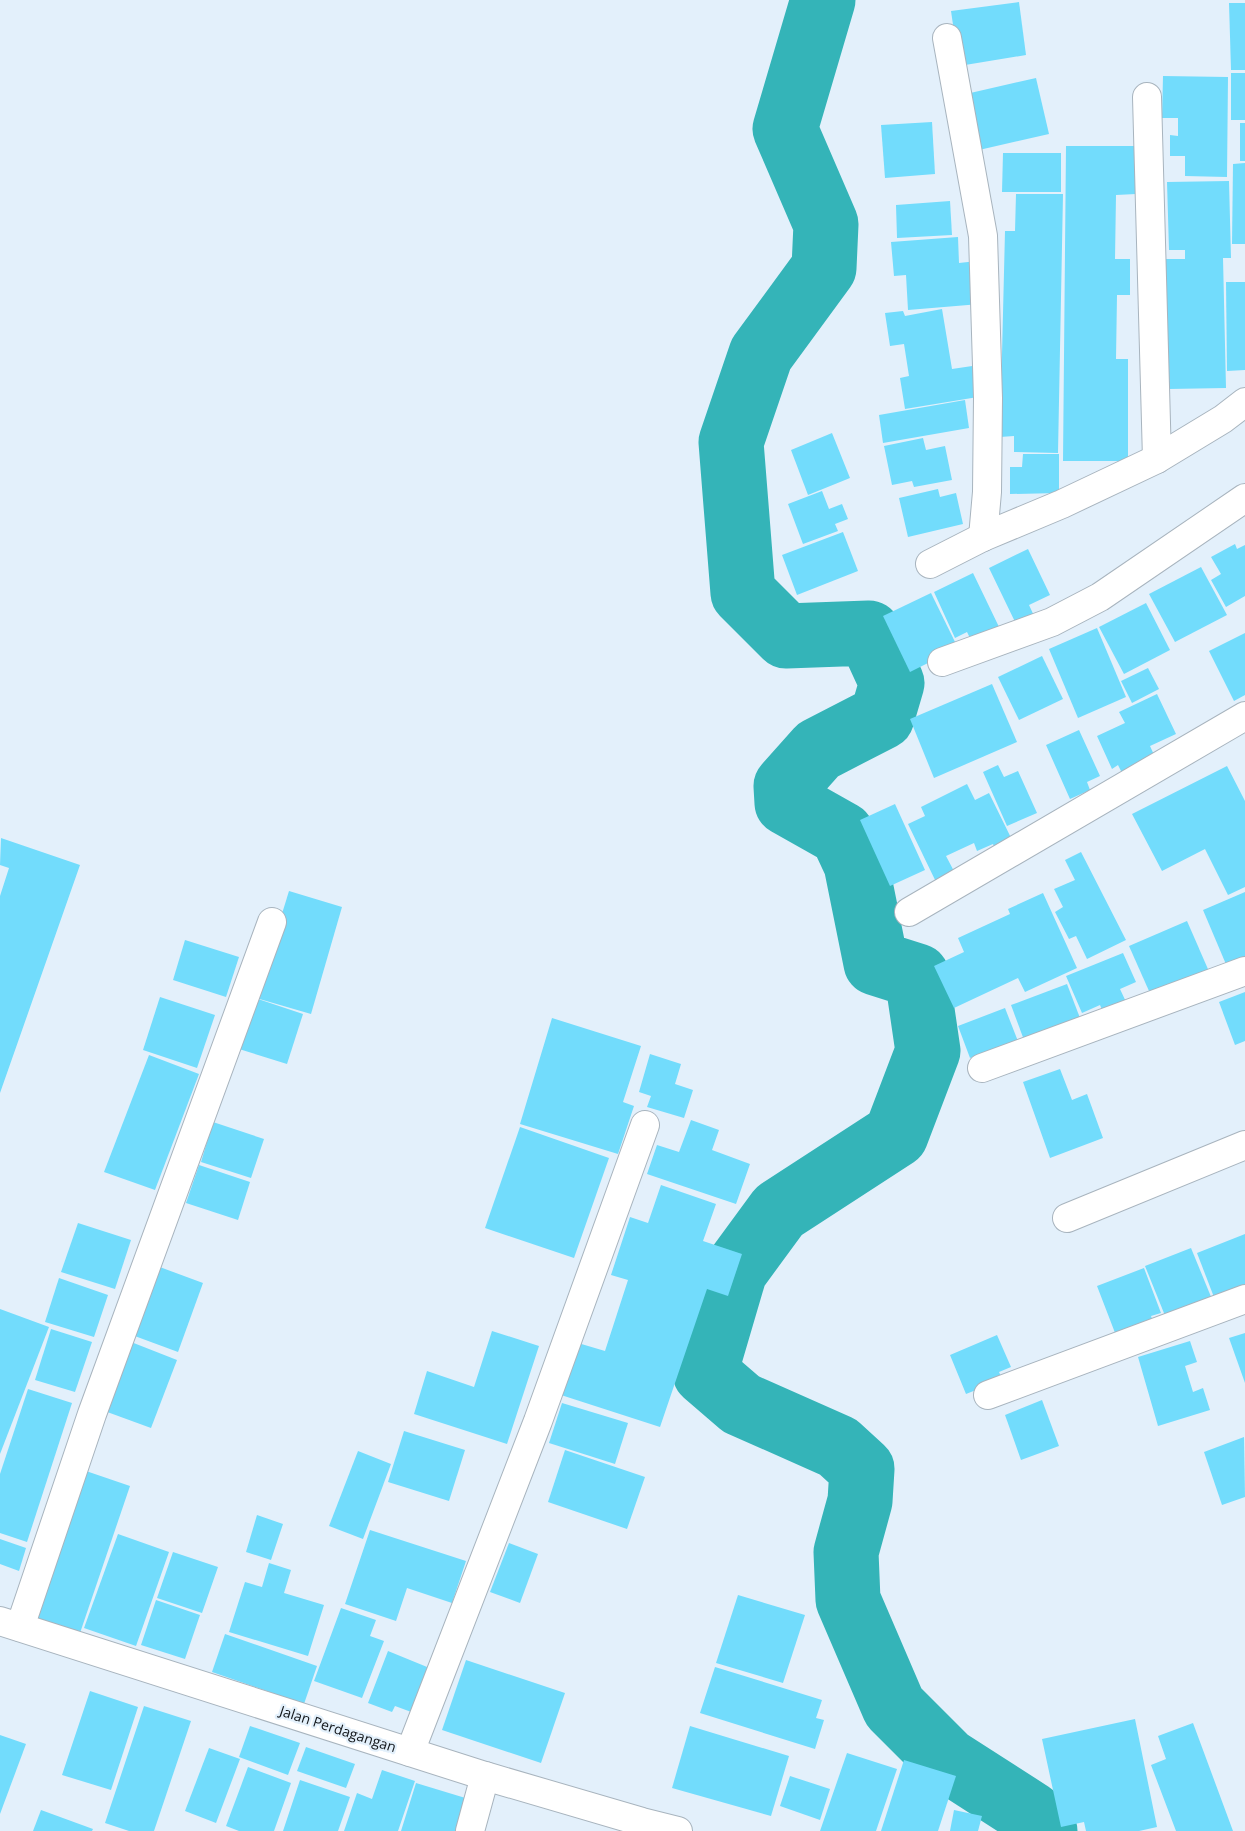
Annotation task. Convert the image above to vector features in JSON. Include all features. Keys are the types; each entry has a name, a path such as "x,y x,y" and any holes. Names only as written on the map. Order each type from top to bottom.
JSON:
{"street":[{"path":"947,38 982,236 988,398 987,492 983,537"},
{"path":"1147,97 1157,459"},
{"path":"930,564 983,537 1062,504 1157,459 1223,419 1245,402"},
{"path":"942,662 1052,622 1100,597 1245,498"},
{"path":"910,912 1245,716"},
{"path":"10,1624 92,1414 272,922"},
{"path":"982,1068 1245,971"},
{"path":"410,1752 538,1421 646,1125"},
{"path":"1067,1218 1245,1145"},
{"path":"988,1395 1245,1298"},
{"name":"Jalan Perdagangan","path":"10,1624 485,1776 678,1831"},
{"path":"470,1831 485,1776"}],"building":[{"path":"1019,2 1026,55 959,66 951,11"},
{"path":"1229,3 1245,3 1245,70 1231,70"},
{"path":"1231,73 1245,73 1245,120 1231,120"},
{"path":"1163,76 1228,77 1227,177 1185,176 1185,156 1170,156 1170,135 1178,136 1178,118 1162,118"},
{"path":"1036,78 1049,134 979,150 966,94"},
{"path":"932,122 935,174 885,178 881,125"},
{"path":"1240,123 1245,123 1245,161 1240,161"},
{"path":"1066,146 1136,146 1136,194 1116,195 1115,259 1130,259 1130,295 1117,295 1116,359 1128,359 1128,461 1063,461"},
{"path":"1003,153 1061,153 1061,192 1002,192"},
{"path":"1245,163 1245,244 1232,244 1233,164"},
{"path":"1229,181 1231,258 1223,258 1226,388 1169,389 1165,259 1185,259 1185,250 1169,250 1167,182"},
{"path":"1016,194 1063,194 1058,453 1014,452 1014,436 1000,437 1005,231 1015,231"},
{"path":"950,201 952,235 897,238 896,205"},
{"path":"958,237 959,263 977,261 980,304 908,310 906,275 894,276 891,242"},
{"path":"1226,282 1245,282 1245,370 1227,371"},
{"path":"942,309 952,369 979,365 984,396 905,409 900,378 909,376 904,344 890,346 885,313 903,311 905,316"},
{"path":"965,400 969,428 883,443 879,415"},
{"path":"832,433 850,478 808,495 791,450"},
{"path":"923,438 926,450 945,446 952,480 914,487 912,481 892,485 884,446"},
{"path":"1023,454 1059,454 1059,493 1010,494 1010,467 1022,467"},
{"path":"938,489 940,497 956,493 963,524 908,537 899,498"},
{"path":"822,491 829,509 842,504 848,519 835,524 838,531 803,544 788,504"},
{"path":"843,532 858,571 797,595 782,555"},
{"path":"1235,544 1237,549 1245,545 1245,596 1226,607 1211,580 1221,574 1211,557"},
{"path":"1028,549 1050,595 1029,605 1036,620 1018,628 989,568"},
{"path":"1201,567 1227,615 1175,642 1149,594"},
{"path":"973,573 1000,629 972,642 967,632 955,638 934,592"},
{"path":"931,593 958,648 910,672 883,616"},
{"path":"1146,603 1170,650 1124,674 1099,627"},
{"path":"1097,628 1126,697 1078,718 1049,649"},
{"path":"1245,633 1245,695 1234,701 1209,651"},
{"path":"1042,656 1063,699 1019,720 998,677"},
{"path":"1148,668 1159,689 1132,703 1121,681"},
{"path":"992,684 1017,742 934,778 910,719"},
{"path":"1157,694 1176,734 1150,746 1155,757 1122,773 1118,765 1112,769 1097,736 1125,723 1119,712"},
{"path":"1079,730 1100,776 1087,782 1090,790 1070,799 1046,745"},
{"path":"998,765 1004,777 1018,771 1037,813 1007,826 983,772"},
{"path":"1227,766 1245,801 1245,887 1228,895 1205,849 1162,871 1132,814"},
{"path":"967,784 975,800 989,793 1016,848 998,856 993,844 977,851 974,843 946,856 956,875 937,884 908,824 925,816 921,807"},
{"path":"895,804 925,870 890,886 860,820"},
{"path":"1,838 80,865 0,1093 0,896 9,868 0,865"},
{"path":"1081,852 1126,940 1087,959 1076,936 1069,939 1055,912 1063,907 1054,889 1075,880 1065,860"},
{"path":"289,891 342,907 311,1014 256,998"},
{"path":"1245,892 1245,961 1228,969 1203,910"},
{"path":"1043,893 1077,968 1025,992 1018,978 954,1008 934,966 964,952 958,938 1010,914 1008,909"},
{"path":"1187,921 1211,976 1153,1000 1129,946"},
{"path":"185,940 239,957 226,997 173,980"},
{"path":"1123,953 1136,982 1120,989 1127,1004 1104,1014 1100,1005 1082,1013 1066,976"},
{"path":"1067,984 1080,1018 1024,1040 1011,1005"},
{"path":"1245,992 1245,1041 1235,1045 1219,1002"},
{"path":"160,997 215,1015 197,1068 143,1050"},
{"path":"255,998 303,1014 287,1064 239,1049"},
{"path":"1005,1008 1021,1049 992,1060 988,1051 970,1058 958,1026"},
{"path":"552,1018 641,1046 623,1102 634,1106 618,1154 520,1124"},
{"path":"650,1054 681,1064 675,1084 693,1090 684,1118 647,1107 651,1096 639,1092"},
{"path":"149,1055 199,1074 155,1190 104,1172"},
{"path":"1060,1069 1072,1100 1087,1094 1103,1138 1050,1158 1023,1082"},
{"path":"691,1120 719,1130 712,1150 750,1164 736,1204 647,1174 657,1145 679,1152"},
{"path":"213,1122 264,1139 251,1178 201,1162"},
{"path":"520,1127 609,1158 574,1258 485,1228"},
{"path":"199,1165 250,1182 238,1220 186,1203"},
{"path":"661,1185 716,1204 703,1241 742,1254 728,1296 707,1289 660,1427 561,1395 578,1343 605,1351 628,1280 611,1275 630,1217 648,1223"},
{"path":"78,1223 131,1240 115,1289 61,1272"},
{"path":"1245,1234 1245,1294 1217,1305 1197,1253"},
{"path":"1191,1248 1214,1304 1168,1323 1145,1266"},
{"path":"157,1266 203,1283 178,1352 132,1335"},
{"path":"1144,1268 1161,1313 1151,1316 1154,1324 1117,1338 1097,1286"},
{"path":"59,1278 108,1295 94,1337 45,1322"},
{"path":"0,1309 49,1327 0,1454"},
{"path":"51,1329 92,1342 75,1392 35,1380"},
{"path":"492,1331 539,1346 507,1444 414,1414 427,1371 474,1387"},
{"path":"1245,1333 1245,1383 1229,1338"},
{"path":"997,1335 1011,1367 999,1372 1004,1383 981,1388 966,1394 950,1355"},
{"path":"126,1340 177,1360 151,1428 99,1409"},
{"path":"1190,1341 1197,1362 1185,1366 1193,1392 1203,1388 1210,1410 1158,1426 1138,1357"},
{"path":"28,1389 72,1403 27,1542 0,1533 0,1474"},
{"path":"1042,1400 1059,1446 1021,1460 1005,1415"},
{"path":"562,1403 628,1423 615,1464 549,1443"},
{"path":"404,1431 465,1450 449,1501 388,1482"},
{"path":"1244,1437 1245,1497 1222,1505 1204,1452"},
{"path":"565,1450 645,1477 627,1529 548,1502"},
{"path":"358,1451 391,1464 363,1539 329,1526"},
{"path":"86,1471 130,1486 80,1633 35,1618"},
{"path":"257,1515 283,1524 271,1560 246,1552"},
{"path":"370,1530 466,1561 452,1603 407,1588 396,1621 345,1604"},
{"path":"118,1534 169,1552 136,1646 84,1628"},
{"path":"0,1539 26,1548 19,1571 0,1564"},
{"path":"509,1543 538,1554 520,1603 490,1592"},
{"path":"173,1552 218,1567 202,1613 157,1598"},
{"path":"269,1563 291,1570 284,1593 324,1605 308,1656 229,1632 245,1582 262,1587"},
{"path":"738,1595 805,1615 783,1683 716,1663"},
{"path":"156,1600 200,1615 185,1659 141,1645"},
{"path":"341,1608 376,1620 370,1636 384,1641 362,1698 314,1681"},
{"path":"225,1634 317,1666 304,1704 212,1672"},
{"path":"388,1651 432,1669 414,1713 395,1706 392,1712 368,1703"},
{"path":"466,1660 565,1693 541,1763 442,1730"},
{"path":"715,1667 822,1700 816,1718 824,1720 815,1749 700,1713"},
{"path":"90,1691 138,1707 111,1790 62,1775"},
{"path":"144,1706 191,1721 154,1831 129,1831 105,1823"},
{"path":"1135,1719 1157,1827 1139,1831 1086,1831 1084,1822 1061,1827 1042,1739"},
{"path":"1193,1723 1233,1831 1176,1831 1151,1765 1166,1759 1158,1736"},
{"path":"250,1726 300,1743 288,1775 239,1757"},
{"path":"690,1726 789,1756 771,1816 672,1788"},
{"path":"0,1735 26,1744 0,1814"},
{"path":"306,1747 355,1764 346,1788 297,1771"},
{"path":"209,1748 240,1759 216,1823 185,1811"},
{"path":"847,1753 897,1769 876,1831 820,1831"},
{"path":"904,1760 956,1776 938,1831 881,1831"},
{"path":"248,1767 291,1783 274,1831 239,1831 226,1826"},
{"path":"382,1770 415,1781 398,1831 344,1831 357,1793 372,1799"},
{"path":"790,1776 830,1789 820,1820 780,1806"},
{"path":"300,1780 350,1797 338,1831 283,1831"},
{"path":"416,1783 472,1800 462,1831 401,1831"},
{"path":"41,1810 93,1829 92,1831 33,1831"},
{"path":"954,1810 982,1816 978,1831 950,1831"}],"waterway":[{"path":"823,0 785,129 826,224 824,268 761,354 731,442 743,593 786,636 869,633 892,683 882,717 818,750 786,786 787,803 842,834 856,864 876,963 917,976 928,1051 896,1135 779,1211 735,1271 705,1373 741,1404 838,1447 862,1469 860,1501 846,1552 848,1600 894,1707 947,1760 1031,1814 1045,1831"}]}
